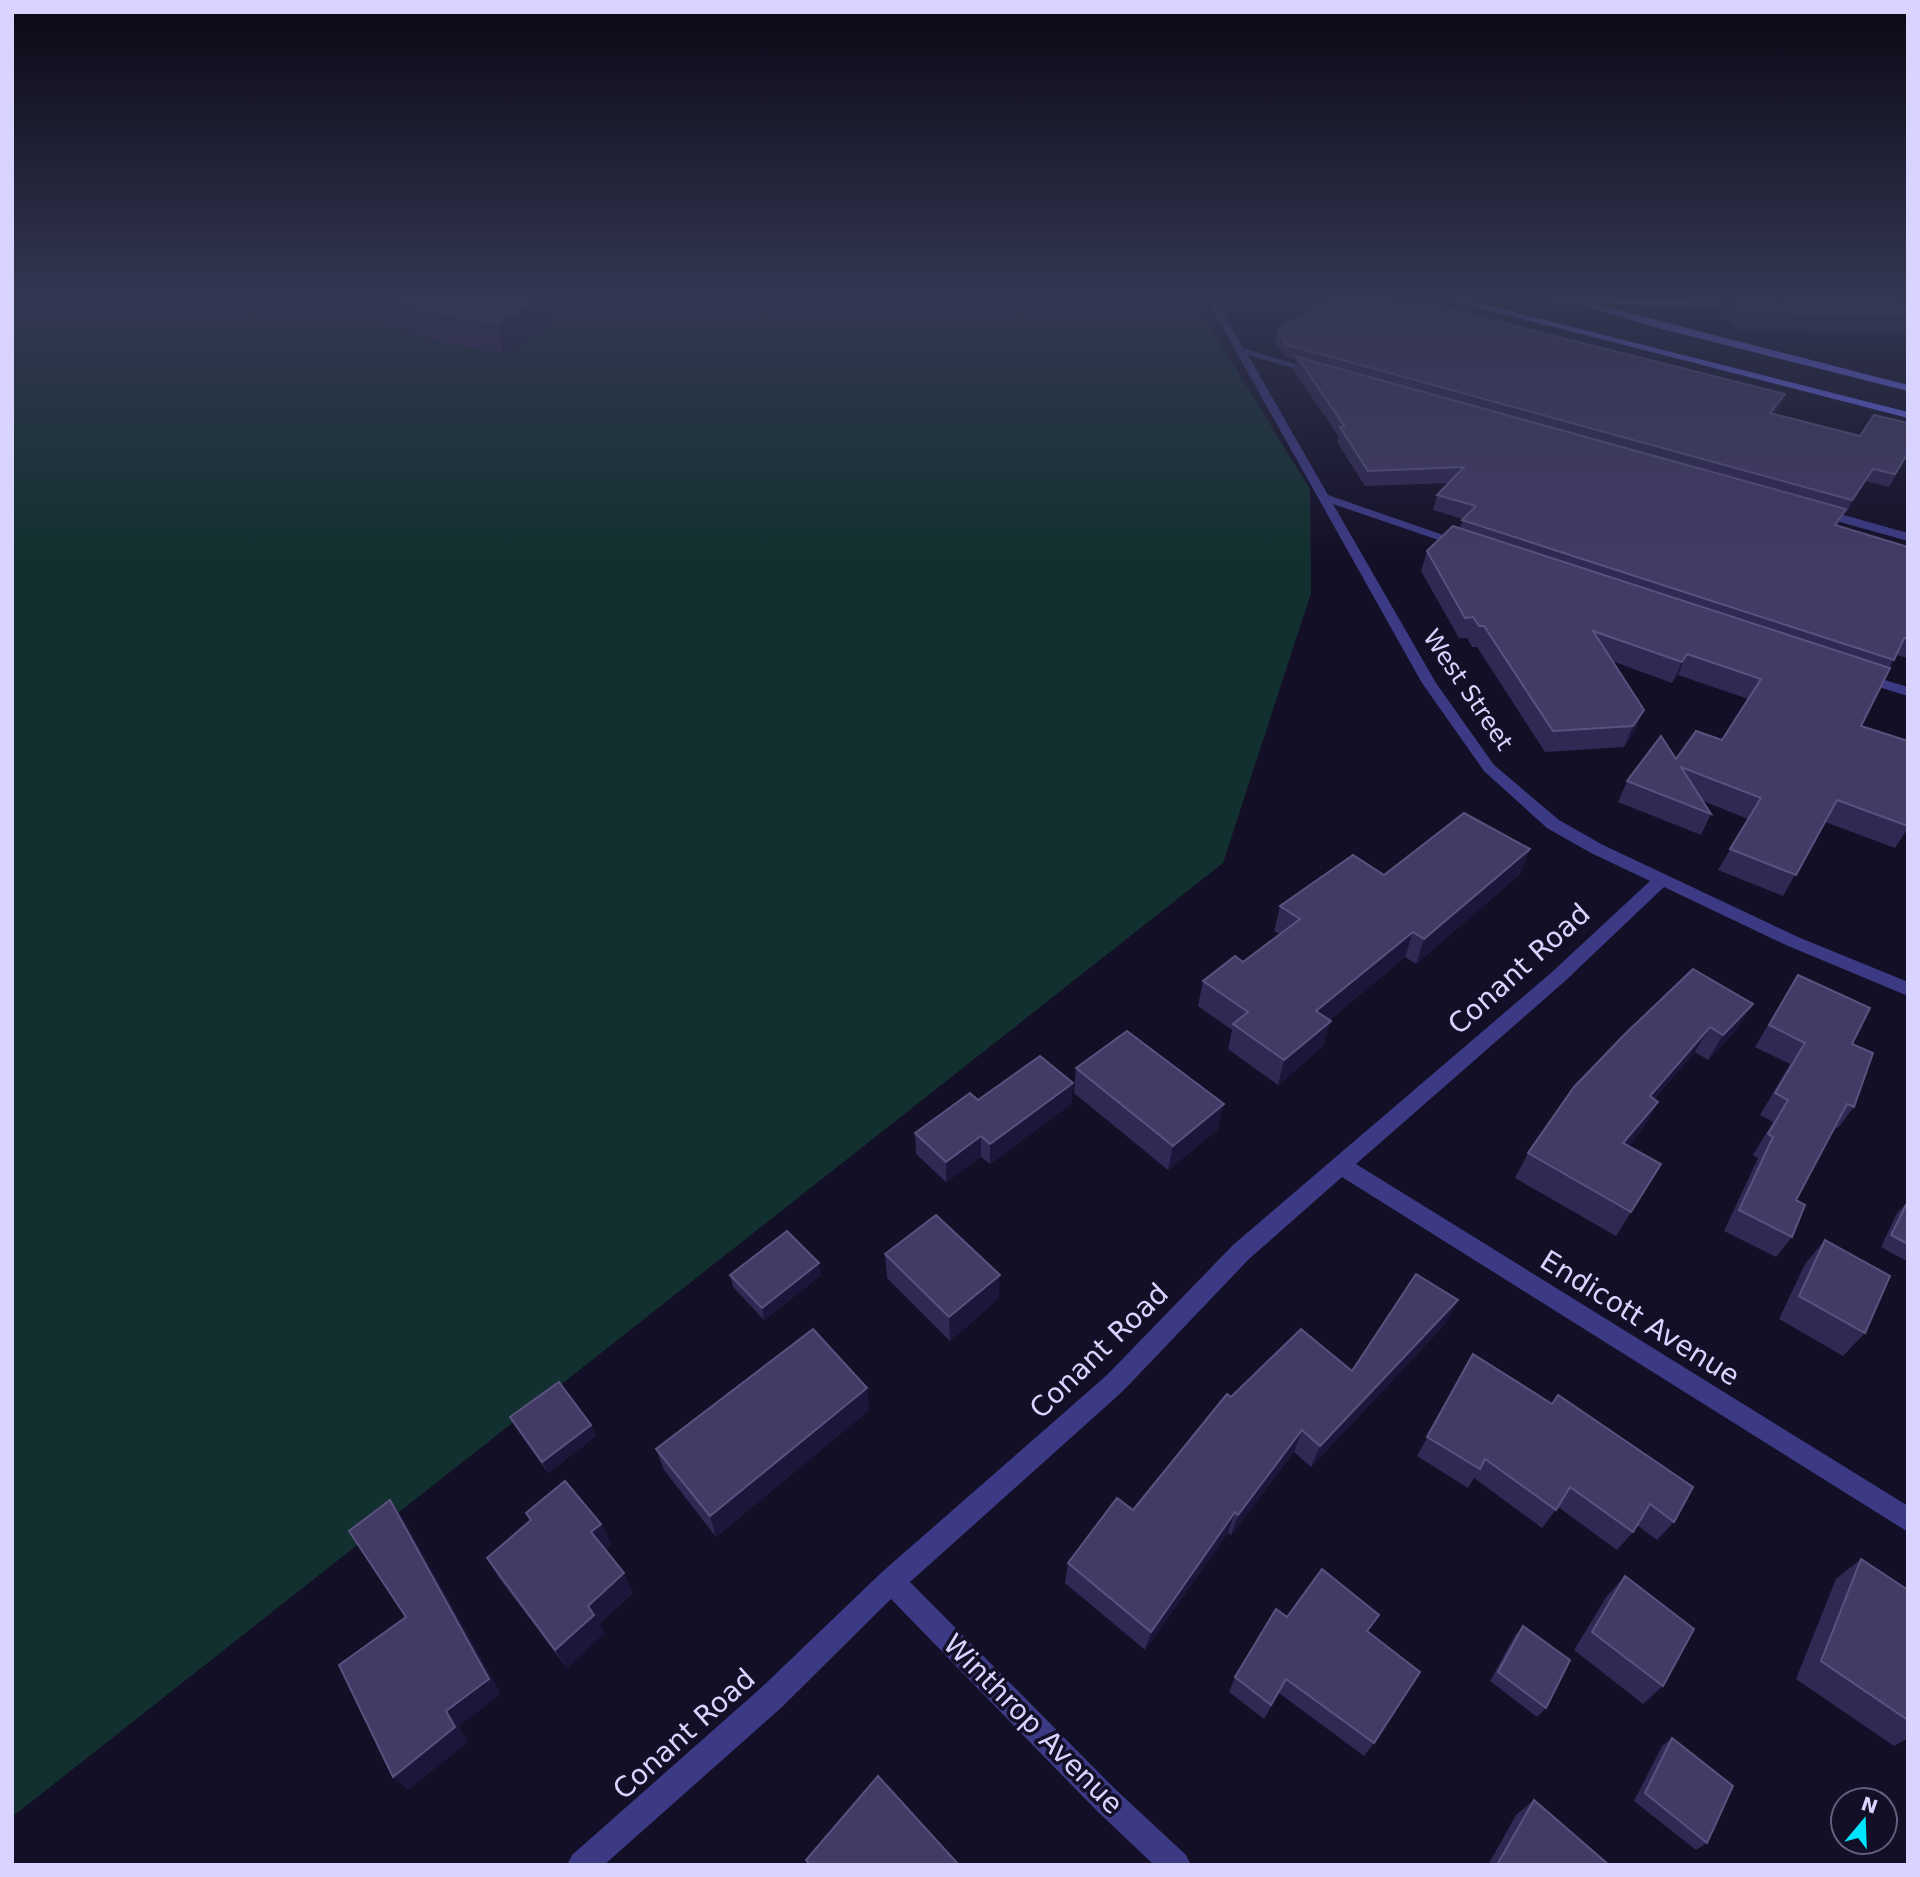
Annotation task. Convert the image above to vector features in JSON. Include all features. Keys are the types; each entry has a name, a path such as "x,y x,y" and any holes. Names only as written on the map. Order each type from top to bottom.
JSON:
{"main road":[{"path":"1796,386 1906,413"}],"street":[{"name":"West Street","path":"1260,386 1429,683 1489,768 1553,824 1660,881 1908,989"},
{"path":"1323,497 1479,549"},
{"path":"1801,507 1908,537"},
{"path":"1843,671 1908,692"},
{"name":"Conant Road","path":"582,1865 772,1697 891,1581 1115,1382 1241,1252 1558,977 1660,881"},
{"name":"Endicott Avenue","path":"1342,1166 1908,1520"},
{"name":"Winthrop Avenue","path":"891,1581 1104,1798 1176,1865"}],"green space":[{"path":"12,386 1246,386 1310,489 1311,593 1223,863 12,1817"}],"building":[{"path":"1317,386 1400,386 1846,509 1835,525 1908,547 1908,639 1904,638 1894,660 1462,520 1476,506 1437,495 1464,467 1368,471 1340,427 1345,427"},
{"path":"1435,386 1752,386 1785,394 1770,413 1860,436 1874,415 1908,423 1908,453 1895,474 1873,469 1852,500"},
{"path":"1453,526 1890,668 1861,726 1908,741 1908,826 1837,800 1796,875 1730,849 1761,798 1681,767 1711,814 1627,781 1661,736 1676,759 1696,731 1722,740 1761,679 1687,654 1682,662 1593,631 1644,710 1633,726 1553,731 1484,626 1479,626 1473,617 1465,618 1427,551"},
{"path":"1464,813 1530,849 1424,939 1413,932 1316,1011 1331,1021 1284,1060 1233,1024 1248,1012 1203,981 1235,956 1243,962 1300,919 1280,906 1353,855 1384,875"},
{"path":"1693,969 1753,1004 1723,1035 1710,1027 1650,1096 1658,1102 1623,1143 1661,1164 1631,1212 1528,1153 1574,1087"},
{"path":"1798,975 1870,1008 1852,1044 1873,1053 1854,1107 1847,1104 1796,1200 1805,1205 1792,1237 1739,1210 1773,1137 1768,1134 1788,1100 1775,1093 1805,1043 1769,1025"},
{"path":"1127,1031 1224,1104 1173,1146 1076,1068"},
{"path":"1040,1056 1073,1083 990,1144 981,1136 946,1162 915,1133 970,1093 978,1100"},
{"path":"1908,1201 1908,1244 1891,1235"},
{"path":"936,1215 1000,1275 949,1317 885,1254"},
{"path":"787,1231 819,1263 762,1308 730,1275"},
{"path":"1825,1240 1890,1276 1865,1333 1799,1296"},
{"path":"1416,1274 1458,1300 1320,1446 1302,1430 1238,1515 1235,1512 1151,1632 1068,1563 1117,1498 1133,1510 1227,1394 1231,1397 1301,1329 1352,1371"},
{"path":"813,1329 867,1388 710,1516 656,1449"},
{"path":"1473,1354 1552,1404 1558,1395 1693,1487 1674,1522 1650,1504 1633,1532 1570,1487 1556,1510 1485,1459 1480,1469 1427,1437"},
{"path":"559,1382 591,1425 542,1462 510,1417"},
{"path":"565,1481 601,1524 591,1532 624,1573 588,1606 594,1615 555,1650 487,1558 531,1520 526,1513"},
{"path":"390,1500 489,1679 446,1711 455,1727 393,1777 339,1665 406,1617 349,1531"},
{"path":"1861,1559 1908,1590 1908,1720 1821,1661"},
{"path":"1322,1569 1379,1615 1367,1631 1420,1672 1374,1743 1286,1679 1271,1705 1235,1677 1276,1609 1287,1617"},
{"path":"1625,1576 1694,1629 1663,1686 1592,1632"},
{"path":"1523,1626 1570,1660 1546,1708 1498,1672"},
{"path":"1672,1738 1733,1786 1707,1843 1645,1793"},
{"path":"878,1776 959,1865 810,1865 806,1860"},
{"path":"1534,1800 1609,1865 1497,1865"}]}
